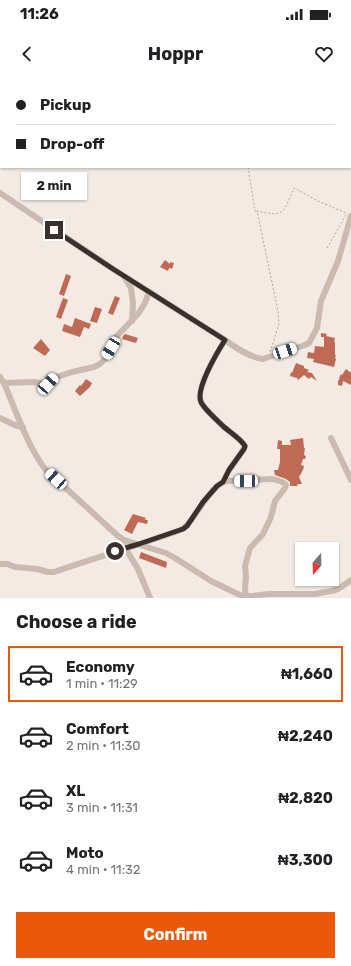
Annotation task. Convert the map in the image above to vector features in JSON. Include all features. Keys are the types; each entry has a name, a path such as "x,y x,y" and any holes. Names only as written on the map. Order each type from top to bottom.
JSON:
{"street":[{"path":"0,193 41,222 236,348 257,358 263,359 309,343 317,328 321,301 338,261 351,216"},
{"path":"124,276 131,288 133,303 132,321"},
{"path":"4,383 33,382 48,384 54,378 100,364 104,360 116,337 138,314 145,303 149,292"},
{"path":"223,482 245,446 206,408 201,402 199,396 209,368 225,340"},
{"path":"0,377 30,443 45,469 124,540 166,553 210,581 245,597 315,594 338,589 351,580"},
{"path":"0,418 17,426 23,427"},
{"path":"331,438 351,480"},
{"path":"0,565 7,564 15,567 54,572 183,529 187,526 203,502 217,486 223,482 272,479 283,482 286,485 285,488 275,501 271,518 263,534 250,548 245,566 245,597"},
{"path":"118,536 138,569 150,598"}],"path":[{"path":"248,168 255,211 257,211 278,311 279,324 268,357"},
{"path":"257,211 271,214 278,214 284,211 294,188 347,214 327,248"}],"building":[{"path":"165,260 170,264 170,262 174,263 172,269 169,268 168,271 160,267"},
{"path":"66,274 71,276 64,296 59,294"},
{"path":"115,296 120,298 113,315 108,313"},
{"path":"63,298 68,300 61,319 56,317"},
{"path":"95,307 102,309 97,323 90,321"},
{"path":"75,318 91,324 89,329 84,327 80,337 62,331 64,324 72,327"},
{"path":"321,333 335,338 336,359 334,367 313,362 314,359 307,358 308,352 314,353 315,346 324,347 324,337 321,337"},
{"path":"125,334 138,338 136,343 122,339"},
{"path":"41,339 50,350 45,356 33,348"},
{"path":"296,363 309,370 307,372 312,373 317,381 311,377 309,379 304,375 298,380 297,378 290,376"},
{"path":"346,369 351,373 351,385 343,381 342,386 338,385 341,374 342,375"},
{"path":"86,379 92,383 90,387 80,396 75,391"},
{"path":"303,438 305,448 304,455 306,456 301,465 304,466 299,477 302,484 290,486 290,482 286,479 275,475 274,470 278,470 280,462 280,449 277,449 278,440 282,441 282,445 291,445 290,440"},
{"path":"133,514 148,520 147,524 138,522 132,534 124,530"},
{"path":"141,552 167,562 166,568 139,558"}],"route":[{"path":"54,230 225,340 209,368 199,396 201,402 206,408 243,443 245,446 244,449 229,470 223,482 217,486 203,502 187,526 183,529 115,551"}]}
